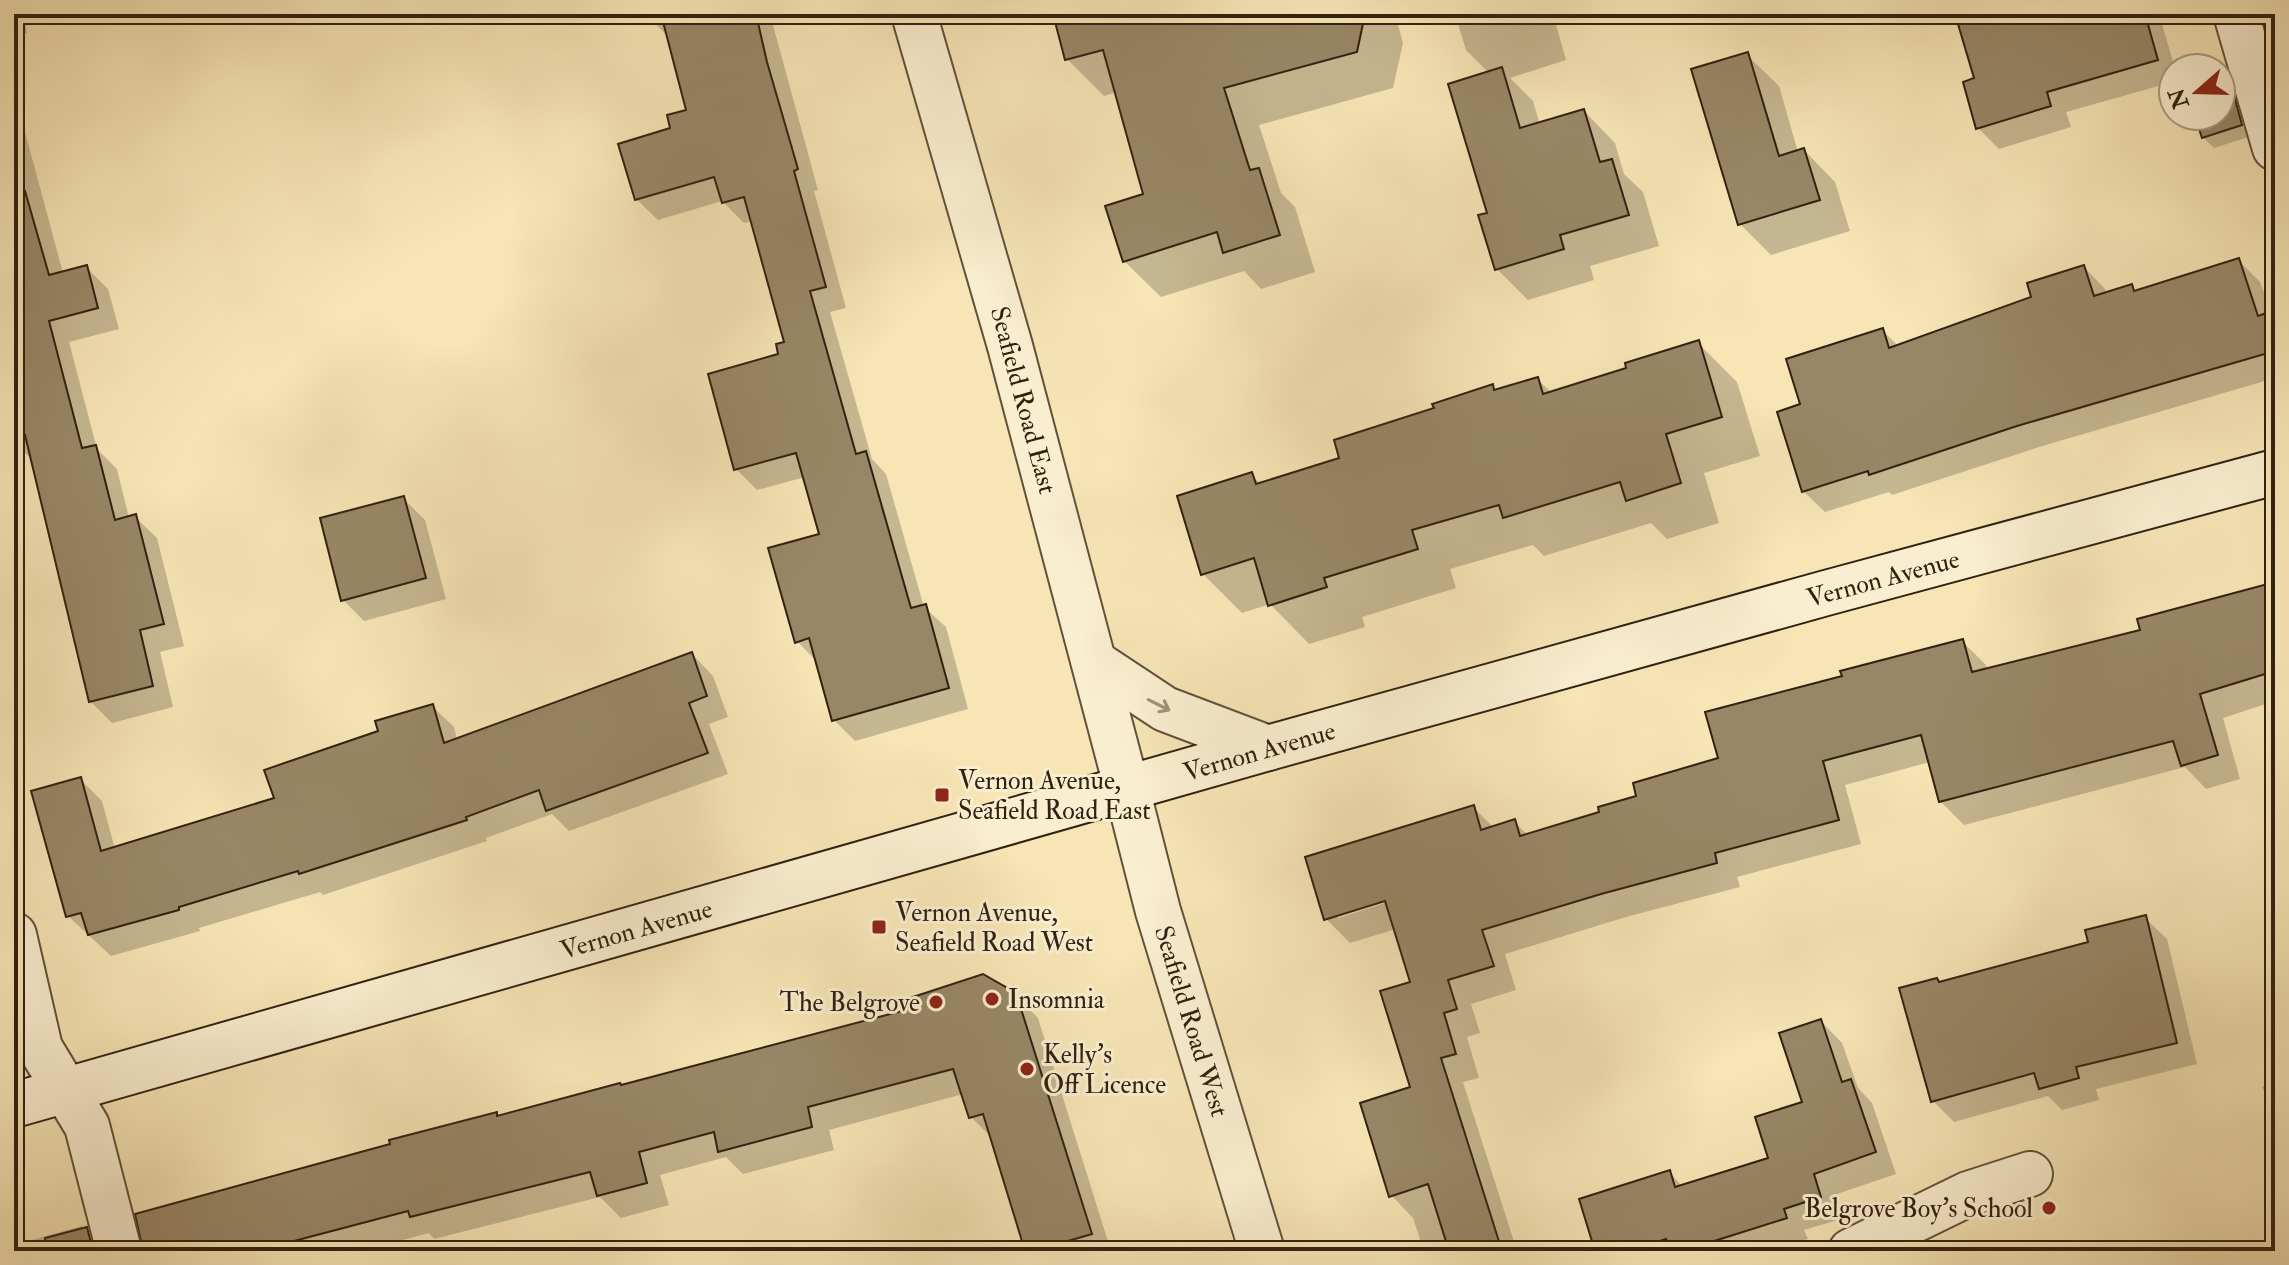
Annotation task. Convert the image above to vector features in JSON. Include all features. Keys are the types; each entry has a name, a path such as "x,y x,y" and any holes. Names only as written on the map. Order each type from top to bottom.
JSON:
{"main road":[{"name":"Seafield Road East","path":"914,14 1010,346 1127,789"},
{"path":"2236,14 2275,148"},
{"name":"Vernon Avenue","path":"14,1105 1268,748 2275,472"},
{"path":"1094,662 1165,709 1268,748"},
{"name":"Seafield Road West","path":"1127,789 1158,911 1262,1251"},
{"path":"14,935 40,1048 87,1126 119,1251"},
{"path":"1851,1251 1968,1194 2030,1174"}],"building":[{"path":"661,14 756,14 826,287 810,291 856,454 866,451 911,608 926,604 949,688 832,721 809,638 795,643 768,548 819,534 796,453 734,470 708,374 778,354 776,344 784,342 744,197 722,203 714,177 635,200 618,144 670,128 667,115 686,110"},
{"path":"1053,14 1365,14 1357,52 1224,88 1250,170 1259,168 1280,235 1223,253 1217,232 1123,262 1105,206 1143,194 1103,50 1065,60"},
{"path":"1955,14 2145,14 2157,56 2157,60 2047,92 2051,106 1976,129 1963,82 1974,78"},
{"path":"1748,52 1779,156 1804,148 1820,200 1738,225 1691,69"},
{"path":"1502,67 1520,128 1584,109 1600,162 1612,159 1629,215 1560,235 1564,249 1495,270 1478,215 1487,213 1448,84"},
{"path":"2237,106 2242,125 2237,127"},
{"path":"2200,132 2220,132 2202,138"},
{"path":"25,191 49,275 87,265 98,308 49,321 82,448 96,445 115,520 136,514 164,624 140,630 153,686 89,702 25,435 14,438 14,193"},
{"path":"2239,258 2258,316 2275,310 2275,351 2017,426 1869,475 1868,471 1802,492 1777,412 1800,404 1786,359 1883,328 1889,348 2031,297 2027,283 2084,265 2094,296 2132,284 2134,291"},
{"path":"1699,340 1722,417 1666,434 1681,483 1626,501 1620,482 1503,518 1499,505 1412,530 1418,549 1324,578 1327,587 1268,606 1254,558 1201,575 1177,496 1252,472 1256,484 1339,458 1334,440 1434,408 1432,404 1493,384 1494,390 1538,377 1543,394 1626,368 1625,363"},
{"path":"404,496 426,578 341,601 320,518"},
{"path":"2275,582 2275,671 2200,694 2218,755 2181,766 2173,741 1939,802 1921,735 1823,761 1839,820 1715,853 1717,863 1482,930 1494,966 1448,980 1457,1009 1444,1013 1456,1054 1441,1058 1502,1251 1449,1251 1428,1184 1389,1197 1360,1103 1410,1087 1380,991 1410,982 1385,901 1324,920 1305,857 1474,805 1481,830 1515,819 1520,836 1599,812 1598,807 1636,796 1633,783 1718,758 1705,712 1842,676 1840,671 1963,639 1972,672 2140,630 2137,619"},
{"path":"692,652 707,696 689,703 708,753 546,811 539,790 466,817 467,820 299,874 298,871 179,907 179,910 88,935 81,913 66,917 31,791 81,777 101,851 274,798 264,770 378,731 375,721 433,704 444,743"},
{"path":"2146,915 2177,1043 2076,1067 2079,1078 2039,1089 2034,1073 1931,1102 1899,988 1937,978 1939,982 2088,942 2085,930"},
{"path":"983,974 1016,993 1092,1234 1025,1251 983,1114 969,1118 953,1069 808,1107 812,1127 718,1152 714,1132 639,1152 647,1183 597,1196 590,1172 410,1217 408,1211 256,1251 143,1251 135,1214 390,1144 389,1140 621,1085 913,1008 910,998"},
{"path":"1821,1019 1842,1082 1851,1079 1876,1152 1814,1174 1821,1197 1784,1209 1787,1218 1708,1243 1710,1251 1670,1251 1666,1239 1629,1251 1595,1251 1579,1199 1670,1170 1675,1187 1768,1158 1755,1117 1802,1102 1779,1033"},
{"path":"87,1227 93,1251 47,1251 45,1238"}],"place":[{"name":"Vernon Avenue, Seafield Road East","path":"942,795"},
{"name":"Vernon Avenue, Seafield Road West","path":"879,927"},
{"name":"Insomnia","path":"992,999"},
{"name":"The Belgrove","path":"936,1002"},
{"name":"Kelly's Off Licence","path":"1027,1069"},
{"name":"Belgrove Boy's School","path":"2049,1208"}]}
